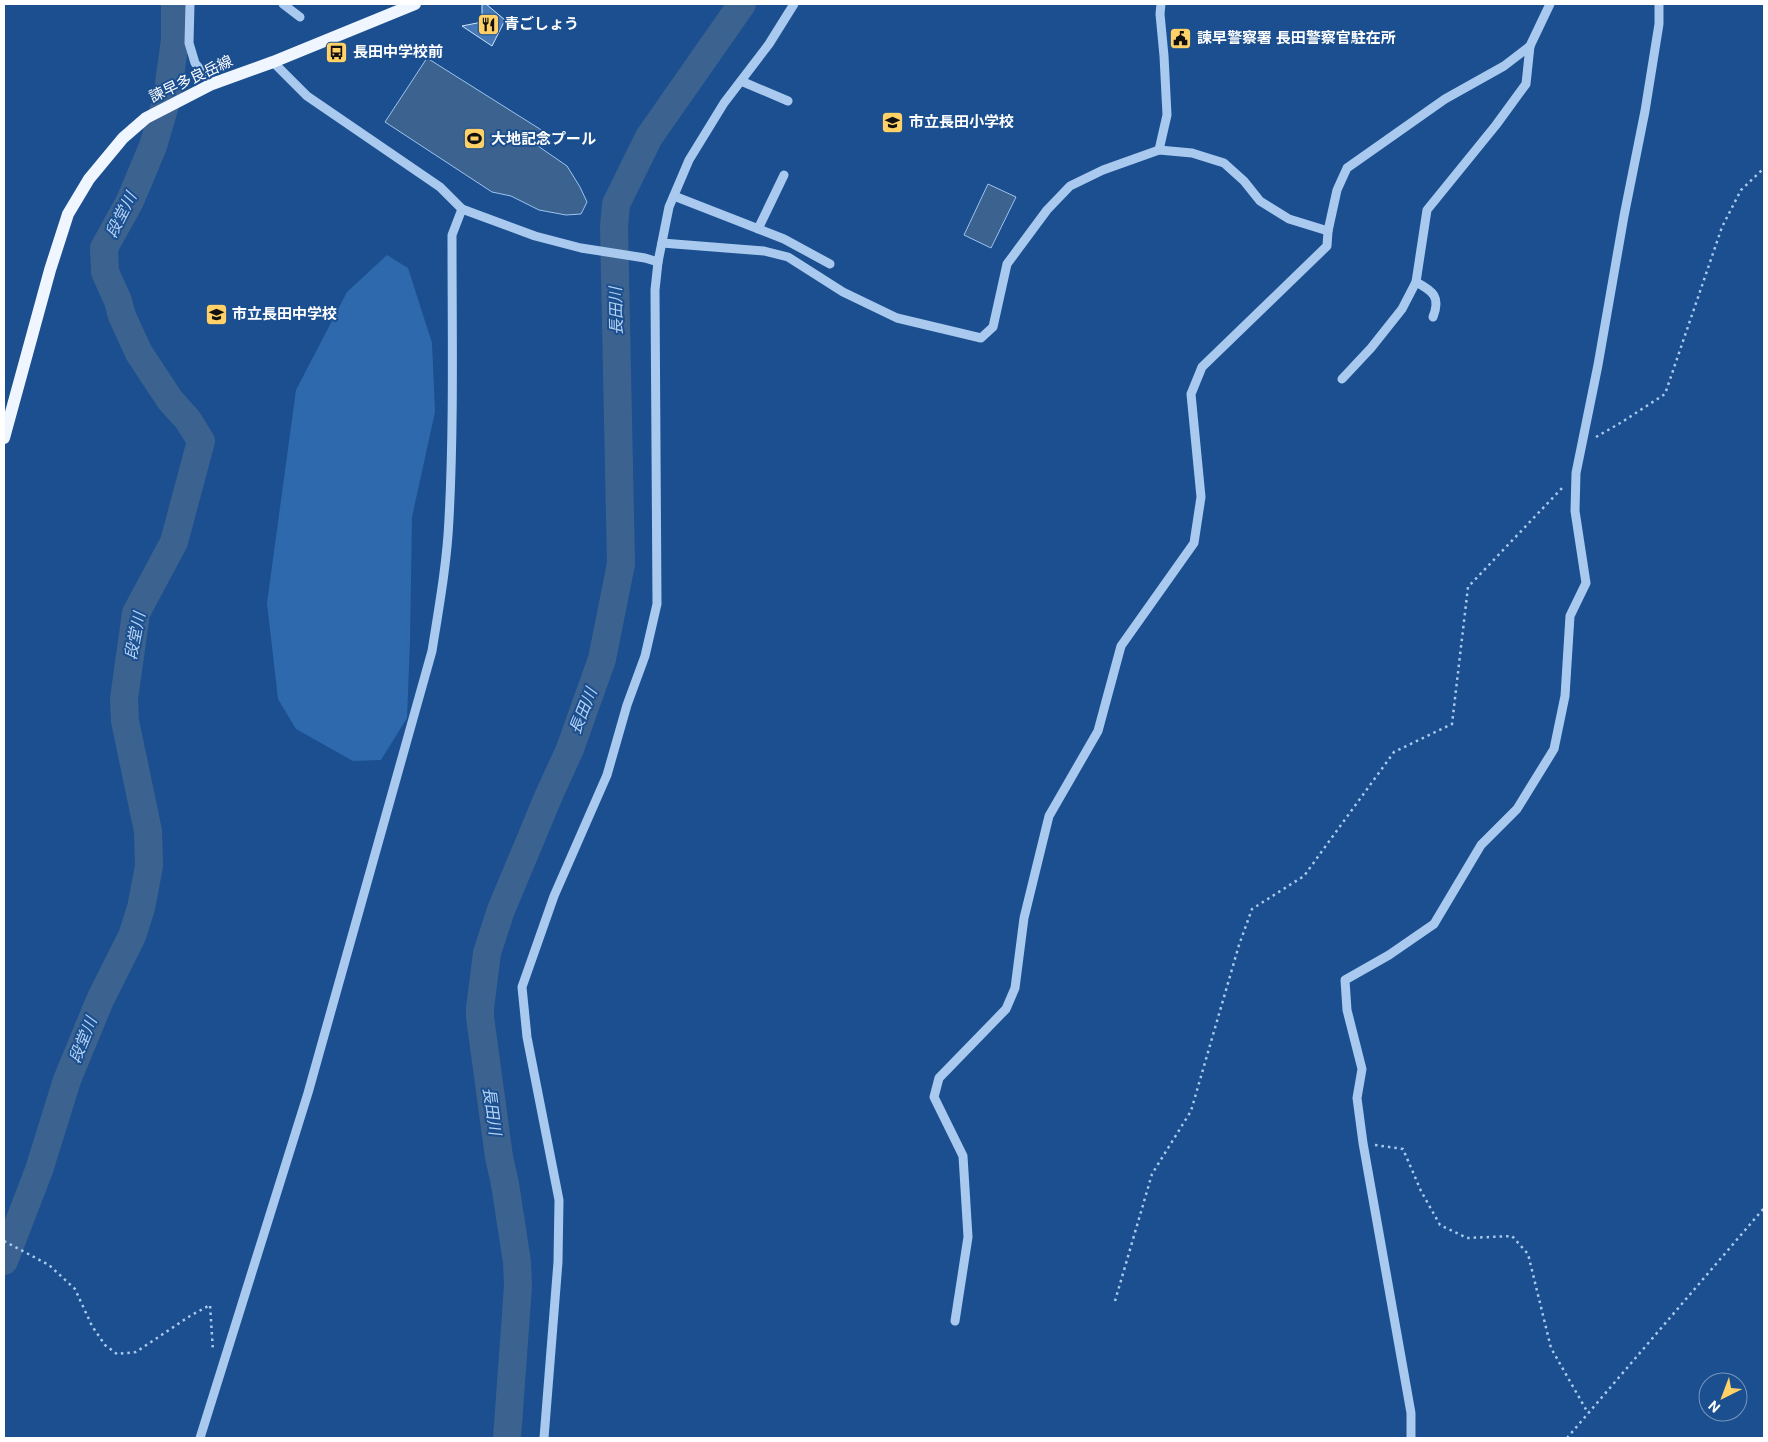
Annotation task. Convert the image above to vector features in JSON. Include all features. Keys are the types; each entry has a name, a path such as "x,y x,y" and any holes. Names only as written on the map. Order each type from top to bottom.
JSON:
{"main road":[{"name":"諫早多良岳線","path":"4,438 50,270 68,214 90,179 124,138 146,118 194,92 415,4"}],"street":[{"path":"190,4 189,43 195,63 212,84"},
{"path":"283,4 300,17"},
{"path":"544,1438 558,1262 559,1200 527,1037 522,987 554,896 607,775 627,705 646,656 657,604 655,290 658,262 669,208 689,160 724,104 769,44 794,4"},
{"path":"1159,150 1167,116 1160,14 1161,4"},
{"path":"1342,380 1402,309 1416,282 1427,210 1496,125 1526,84 1530,46 1550,4"},
{"path":"1411,1438 1411,1413 1363,1142 1357,1098 1362,1068 1346,1010 1345,980 1389,955 1434,924 1481,845 1517,809 1554,749 1565,696 1570,616 1586,583 1575,511 1576,473 1645,111 1659,24 1659,4"},
{"path":"955,1321 968,1237 964,1156 934,1097 940,1078 1006,1009 1015,988 1024,918 1049,816 1098,731 1121,646 1194,542 1201,496 1191,394 1202,367 1327,246 1337,190 1347,168 1445,100 1504,66 1530,46"},
{"path":"273,62 307,96 440,187 462,209 535,236 581,248 645,258 658,262"},
{"path":"741,81 788,101"},
{"path":"662,243 764,251 788,257 843,292 897,318 980,338 993,326 1007,264 1047,210 1070,186 1103,170 1159,150 1192,153 1224,163 1244,181 1260,201 1289,219 1328,232"},
{"path":"758,228 784,175"},
{"path":"674,196 784,239 830,264"},
{"path":"200,1438 308,1093 432,651 443,580 449,521 452,433 452,235 462,209"},
{"path":"1416,282 1428,288 1436,297 1437,307 1433,317"}],"path":[{"path":"1582,445 1665,394 1722,227 1741,190 1764,168"},
{"path":"1115,1301 1152,1174 1191,1111 1239,945 1252,909 1304,876 1394,752 1452,724 1468,587 1576,473"},
{"path":"1363,1142 1403,1150 1421,1192 1440,1225 1467,1238 1512,1236 1528,1254 1551,1348 1588,1413"},
{"path":"1567,1438 1764,1208"},
{"path":"4,1241 49,1265 75,1289 92,1326 104,1345 117,1354 136,1352 210,1305 214,1351"}],"shaded area":[{"name":"大地記念プール","path":"427,58 543,131 538,146 567,166 587,202 581,214 566,215 539,210 511,196 492,192 385,122"},
{"path":"988,184 1016,197 991,248 964,235"},
{"path":"387,255 408,268 432,343 435,412 412,517 407,718 381,760 353,761 296,729 278,699 267,603 296,390 347,292"}],"building":[{"name":"青ごしょう","path":"482,4 486,4 505,20 492,46 462,26 482,22"}],"waterway":[{"name":"段堂川","path":"4,1261 39,1170 67,1080 100,1000 132,936 141,908 149,866 148,831 125,721 124,699 136,613 174,542 201,441 188,420 170,400 139,353 105,272 104,248 130,201 153,146 167,98 175,40 175,4"},
{"name":"長田川","path":"507,1438 518,1286 517,1262 499,1157 480,1017 487,953 501,910 570,749 602,659 621,564 614,227 616,204 649,137 742,4"}],"place":[{"name":"青ごしょう","path":"488,24"},
{"name":"諫早警察署 長田警察官駐在所","path":"1181,38"},
{"name":"長田中学校前","path":"337,52"},
{"name":"市立長田小学校","path":"893,122"},
{"name":"大地記念プール","path":"475,139"},
{"name":"市立長田中学校","path":"216,314"}]}
